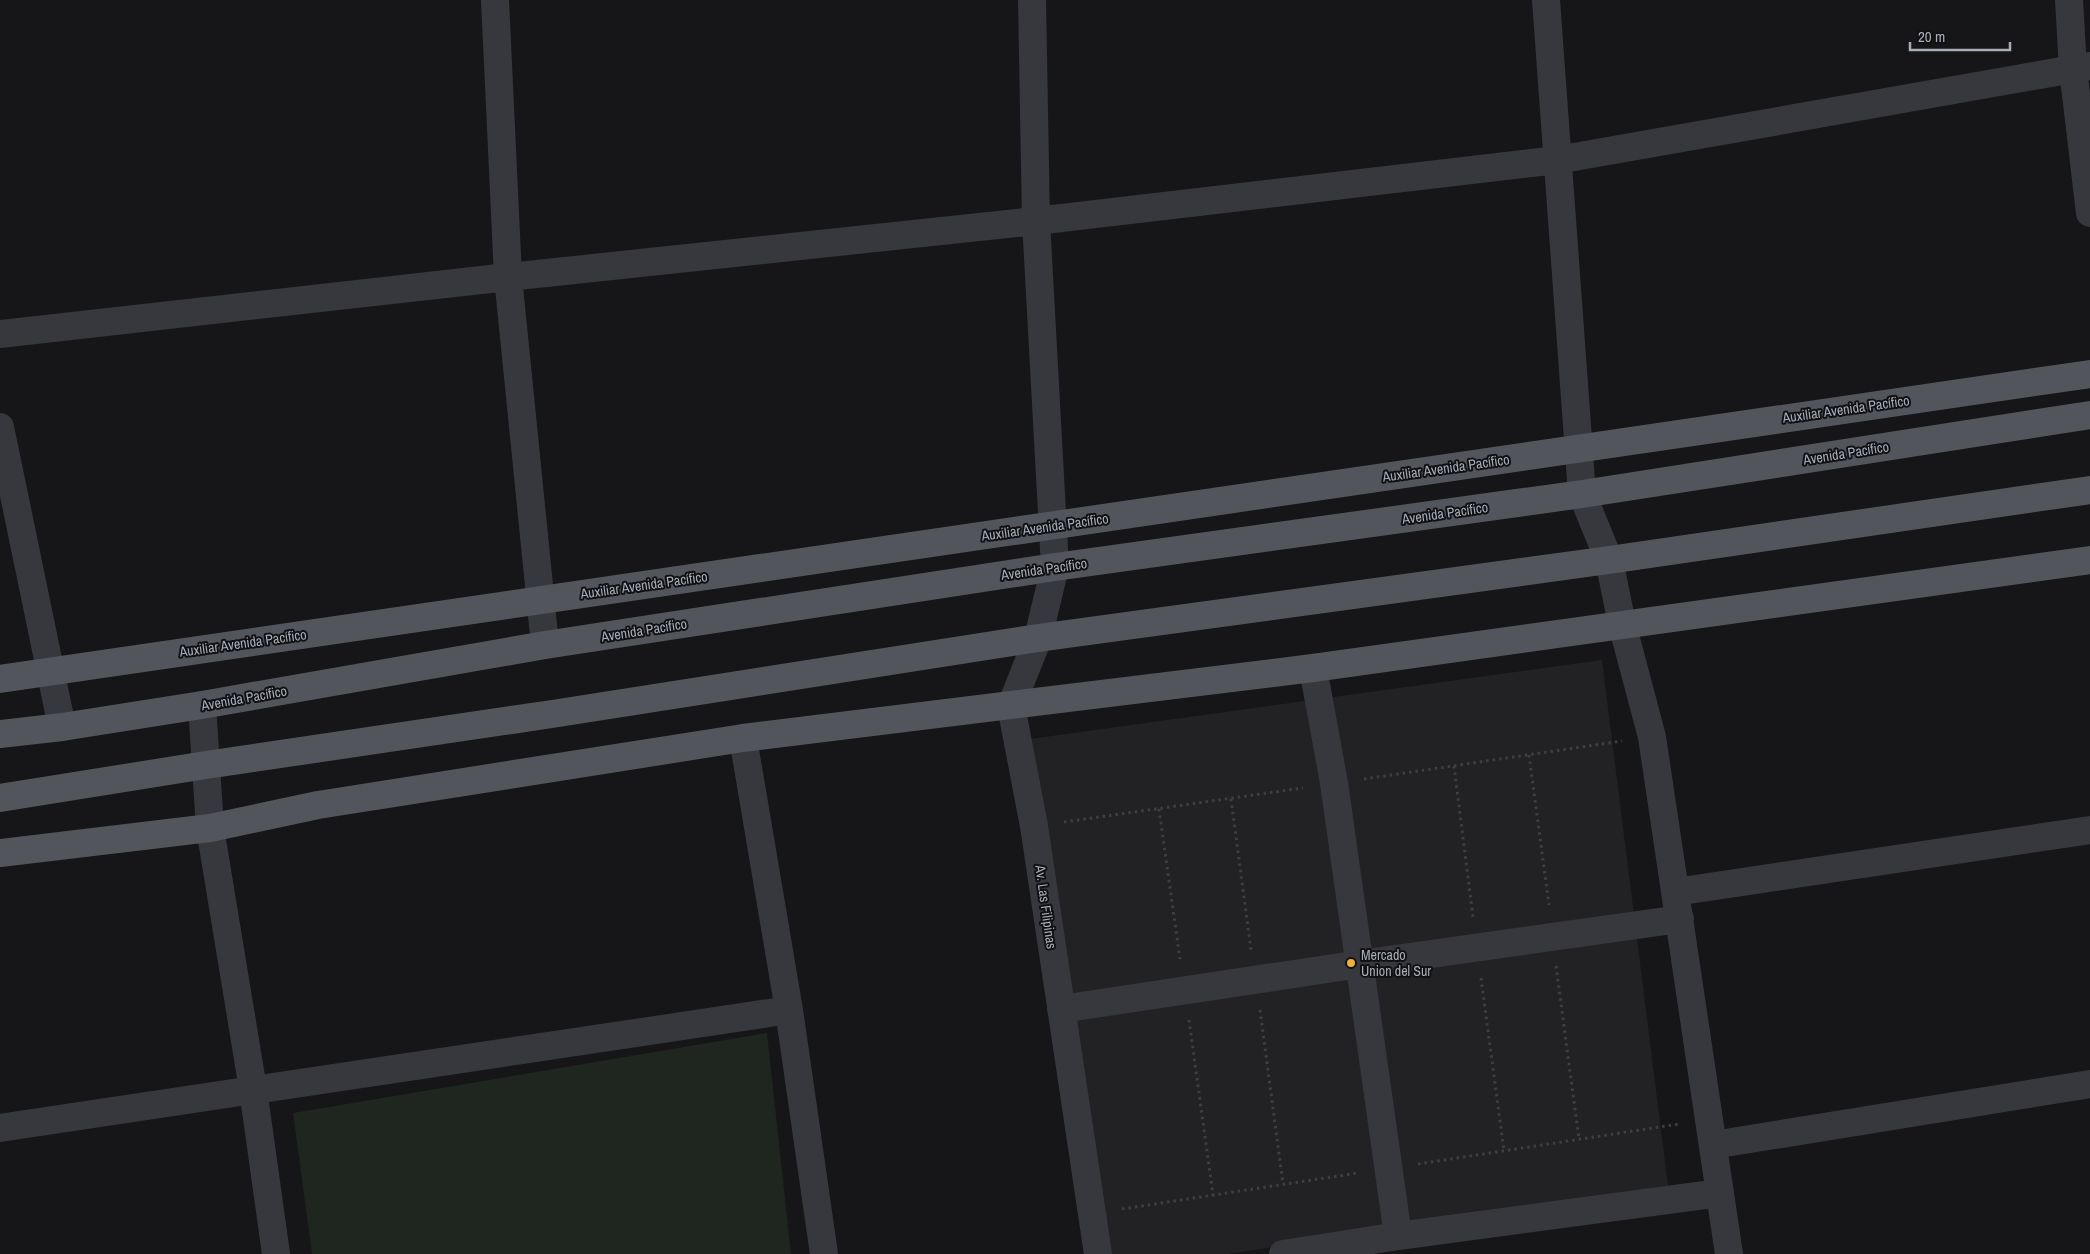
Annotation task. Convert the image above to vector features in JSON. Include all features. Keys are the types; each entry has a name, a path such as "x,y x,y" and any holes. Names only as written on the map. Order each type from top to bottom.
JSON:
{"main road":[{"name":"Auxiliar Avenida Pacífico","path":"0,679 2090,374"},
{"name":"Avenida Pacífico","path":"0,734 62,727 202,705 545,645 1055,567 1582,494 2090,415"},
{"path":"0,798 1038,638 1609,560 2090,490"},
{"path":"0,853 210,828 318,805 743,738 1313,668 2090,560"}],"street":[{"path":"495,0 508,277 545,645"},
{"path":"1011,706 1038,638 1055,567 1036,221 1032,0"},
{"path":"1546,0 1582,494 1609,560 1622,624 1652,737 1729,1254"},
{"path":"2069,0 2081,68 2090,213"},
{"path":"0,334 508,277 1036,221 1557,160 2081,68"},
{"path":"0,427 62,727"},
{"path":"1313,668 1334,783 1398,1236"},
{"path":"202,705 210,828 253,1090 276,1254"},
{"name":"Av. Las Filipinas","path":"1011,706 1034,826 1098,1254"},
{"path":"743,738 789,1010 824,1254"},
{"path":"1676,892 2090,830"},
{"path":"1061,1009 1360,964 1680,919"},
{"path":"0,1128 789,1010"},
{"path":"1713,1145 2090,1084"},
{"path":"1283,1254 1398,1236 1720,1193"}],"shaded area":[{"name":"Mercado Union del Sur","path":"1602,660 1668,1186 1228,1254 1105,1254 1030,739"},
{"path":"767,1033 791,1254 312,1254 293,1113"}],"place":[{"name":"Mercado Union del Sur","path":"1351,963"}]}
